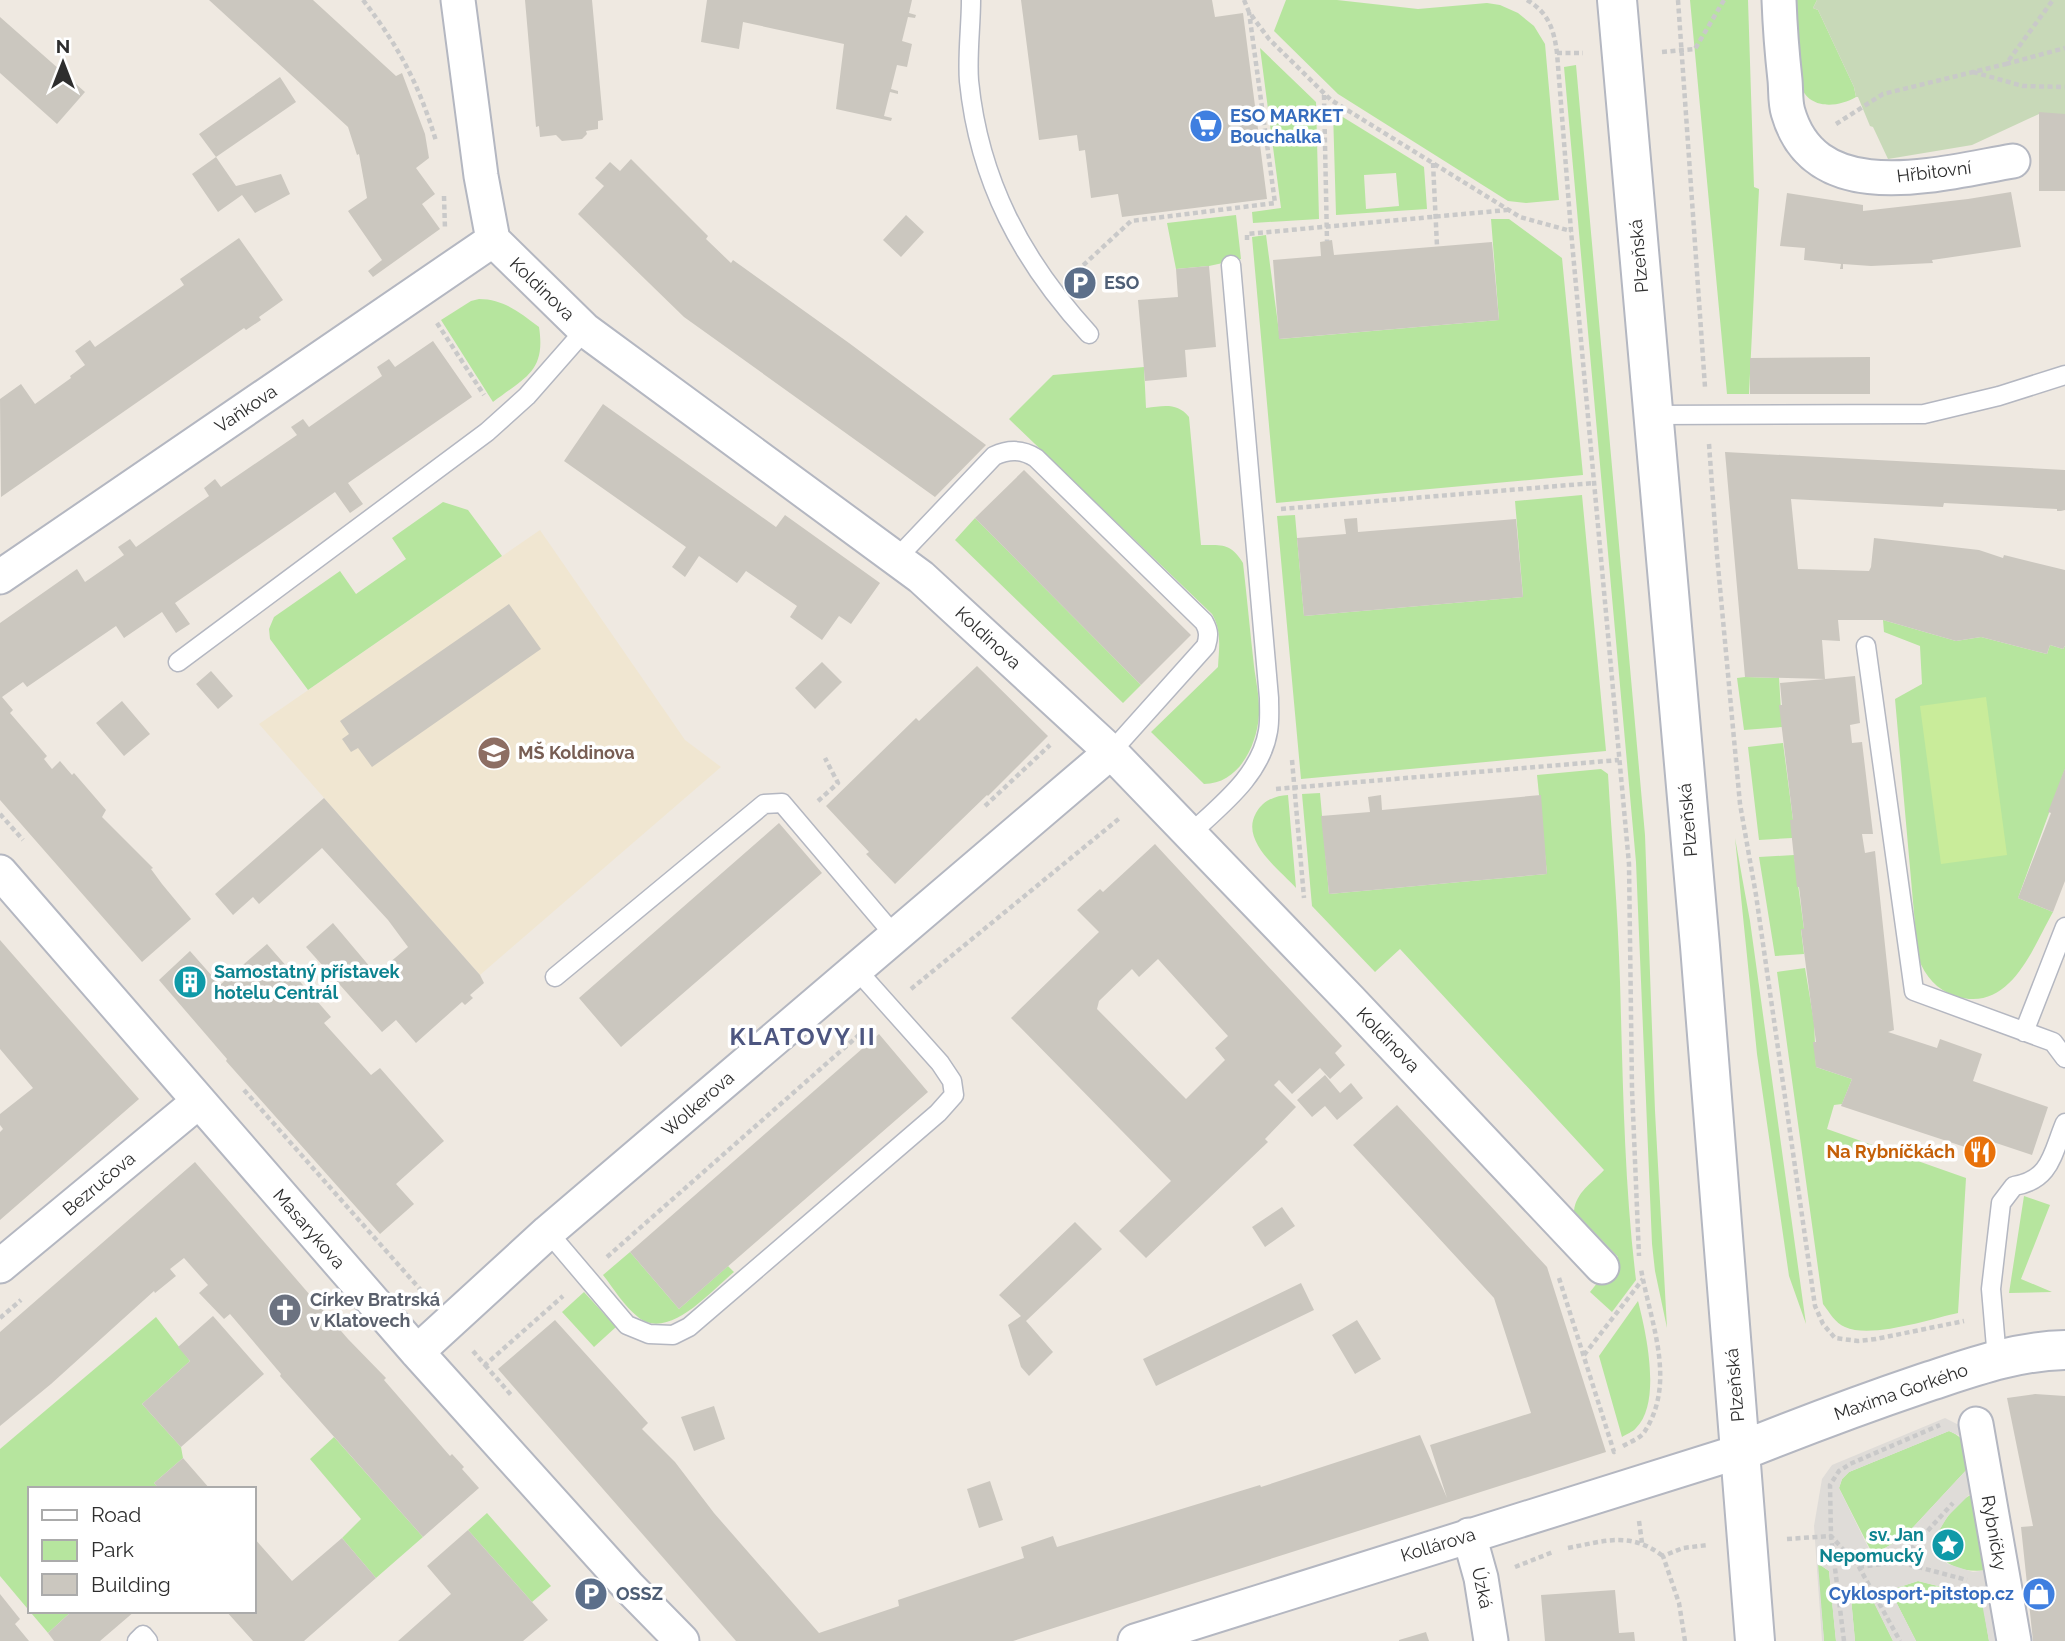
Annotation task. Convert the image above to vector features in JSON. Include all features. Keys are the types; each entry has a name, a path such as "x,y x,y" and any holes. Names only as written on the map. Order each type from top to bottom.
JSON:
{"main road":[{"name":"Plzeňská","path":"1617,0 1700,946 1755,1641"},
{"name":"Maxima Gorkého","path":"1741,1451 1844,1410 1997,1359 2065,1350"}],"street":[{"path":"457,0 481,176 493,240"},
{"name":"Hřbitovní","path":"1779,0 1787,111 1798,135 1821,161 1842,173 1904,180 2013,161"},
{"name":"Koldinova","path":"493,240 585,330 930,585 1111,752 1359,1009 1602,1267"},
{"name":"Vaňkova","path":"0,578 493,240"},
{"name":"Wolkerova","path":"417,1352 548,1231 1111,752"},
{"name":"Masarykova","path":"0,872 417,1352 628,1586 682,1641"},
{"name":"Bezručova","path":"0,1266 198,1102"},
{"name":"Rybníčky","path":"1960,1424 1983,1471 2014,1641"},
{"name":"Kollárova","path":"1135,1641 1741,1451"},
{"name":"Úzká","path":"1469,1535 1481,1578 1491,1641"}],"lane":[{"path":"971,0 969,79 984,160 1015,236 1053,293 1089,334"},
{"path":"1190,834 1252,771 1262,753 1269,727 1269,698 1231,265"},
{"path":"178,662 500,421 527,396 585,330"},
{"path":"1652,415 1924,414 1999,396 2065,374"},
{"path":"897,558 994,456 1014,450 1026,452 1036,458 1204,622 1208,629 1206,646 1111,752"},
{"path":"1866,646 1914,991 2053,1042 2065,1058"},
{"path":"555,977 764,804 772,802 782,803 895,936"},
{"path":"2024,1032 2065,927"},
{"path":"548,1231 626,1325 649,1334 673,1335 689,1327 938,1113 954,1095 953,1081 940,1063 856,969"},
{"path":"1997,1359 1991,1289 2001,1203 2014,1186 2030,1183 2044,1172 2065,1123"},
{"path":"137,1641 143,1635 148,1641"}],"path":[{"path":"363,0 387,32 415,80 438,144 439,130"},
{"path":"1244,0 1249,12 1269,39 1324,94 1520,217 1571,232"},
{"path":"1527,0 1545,15 1554,30 1557,53 1629,864 1632,1089 1639,1257 1661,1378 1654,1410 1644,1433 1614,1452"},
{"path":"1678,0 1717,555 1740,804 1756,895 1815,1306 1822,1324 1835,1338 1858,1340 1876,1339 1993,1315"},
{"path":"1682,51 1695,49 1724,0"},
{"path":"2006,64 2053,0"},
{"path":"1053,293 1131,221 1275,203 1249,12"},
{"path":"1805,144 1883,94 2065,48"},
{"path":"1971,71 2023,86 2065,87"},
{"path":"1324,94 1327,241"},
{"path":"1433,163 1437,246"},
{"path":"443,193 444,234"},
{"path":"1231,265 1248,260 1247,233 1508,210"},
{"path":"433,316 500,421"},
{"path":"1270,510 1594,482"},
{"path":"981,810 1054,742 1055,737"},
{"path":"1268,792 1275,789 1619,760"},
{"path":"0,814 27,845"},
{"path":"236,1082 485,1366 890,1007 1120,818"},
{"path":"1584,1356 1643,1279"},
{"path":"0,1318 30,1292"},
{"path":"1844,1641 1831,1536 1830,1485 1839,1471 1858,1460 1960,1424"},
{"path":"1899,1562 1983,1471"},
{"path":"1685,1641 1679,1603 1663,1556 1683,1548 1748,1540 1831,1536"},
{"path":"1831,1536 1858,1567 1900,1641"},
{"path":"1858,1567 1899,1562 2005,1591"}],"shaded area":[{"name":"MŠ Koldinova","path":"540,530 685,740 721,767 480,975 259,724"},
{"path":"1945,1418 1963,1427 1969,1464 1965,1442 1960,1436 1949,1431 1849,1472 1842,1479 1839,1488 1869,1549 1878,1552 1904,1537 1970,1466 2001,1641 1989,1641 1981,1598 1966,1590 1962,1592 1918,1581 1890,1590 1916,1641 1893,1641 1871,1597 1867,1595 1851,1598 1855,1641 1836,1641 1829,1571 1818,1563 1822,1641 1814,1526 1822,1479 1832,1465","holes":["1974,1494 1987,1570 1973,1572 1948,1564 1935,1551 1935,1537 1948,1516 1969,1495"]}],"green space":[{"path":"1286,0 1337,0 1418,9 1487,3 1518,13 1534,26 1545,44 1559,200 1526,203 1508,201 1338,94 1274,31"},
{"path":"1690,0 1748,0 1754,187 1759,189 1749,394 1727,394"},
{"path":"1797,0 1817,0 1813,8 1818,10 1854,87 1856,97 1832,105 1809,99 1804,92 1797,65"},
{"path":"1817,0 2065,0 2065,114 2039,114 1972,145 1888,159 1856,97 1854,87 1818,10 1813,8"},
{"path":"1260,48 1316,102 1319,219 1253,223 1252,212 1281,208"},
{"path":"1576,65 1645,835 1655,1111 1667,1328 1652,1244 1636,862 1564,67"},
{"path":"1333,111 1424,167 1427,209 1336,215","holes":["1396,173 1399,206 1366,209 1364,175"]},
{"path":"1236,215 1241,259 1176,269 1167,223"},
{"path":"1491,219 1509,219 1562,258 1583,475 1276,503 1252,237 1266,235 1280,339 1499,320"},
{"path":"479,299 504,304 539,327 540,342 536,364 531,372 493,402 441,320 471,301"},
{"path":"1144,367 1146,408 1175,407 1189,417 1201,545 1225,546 1243,563 1258,697 1257,727 1250,750 1236,770 1216,782 1204,784 1151,732 1218,667 1219,633 1212,614 1009,419 1053,375"},
{"path":"1582,495 1606,751 1301,779 1277,516 1295,515 1304,616 1523,597 1515,501"},
{"path":"443,502 468,510 502,556 308,690 270,639 269,629 274,617 340,571 356,594 406,559 392,538"},
{"path":"975,518 1141,685 1123,703 955,540"},
{"path":"1883,620 1956,641 1981,637 2047,654 2050,645 2063,649 2065,646 2065,769 2018,898 2053,912 2017,975 1991,996 1974,999 1955,996 1942,990 1932,982 1918,958 1895,699 1922,684 1920,646 1884,632"},
{"path":"1737,678 1779,678 1782,727 1744,730"},
{"path":"1986,697 2007,855 1941,864 1920,706"},
{"path":"1783,743 1793,820 1792,838 1759,840 1748,747"},
{"path":"1601,769 1608,774 1619,956 1626,1168 1636,1280 1612,1312 1590,1292 1618,1257 1574,1211 1581,1193 1604,1170 1400,949 1375,972 1312,906 1302,794 1320,793 1329,894 1547,874 1537,775"},
{"path":"1288,795 1296,888 1257,844 1252,823 1262,805 1274,798"},
{"path":"1735,838 1750,921 1806,1324 1789,1276 1757,1054"},
{"path":"1794,855 1804,929 1801,930 1804,954 1775,956 1759,857"},
{"path":"1805,968 1814,1022 1816,1067 1852,1079 1842,1104 1834,1105 1827,1129 1966,1178 1958,1313 1901,1327 1870,1331 1856,1330 1838,1323 1823,1304 1777,972"},
{"path":"2024,1196 2050,1205 2021,1279 2052,1292 2009,1293"},
{"path":"630,1252 679,1309 728,1266 734,1272 689,1311 663,1323 650,1323 628,1308 603,1275"},
{"path":"584,1292 616,1327 594,1347 562,1312"},
{"path":"1638,1301 1650,1367 1648,1402 1644,1417 1636,1428 1622,1437 1599,1356"},
{"path":"156,1317 190,1361 142,1404 181,1447 183,1458 154,1483 157,1487 28,1487 28,1609 0,1576 0,1449"},
{"path":"1949,1431 1963,1441 1970,1466 1904,1537 1878,1552 1870,1549 1839,1488 1842,1479 1849,1472"},
{"path":"334,1437 423,1537 376,1578 342,1538 361,1519 310,1459"},
{"path":"1974,1494 1988,1570 1958,1568 1946,1562 1935,1551 1936,1537 1948,1517 1963,1500"},
{"path":"487,1513 551,1586 532,1602 468,1530"},
{"path":"1817,1563 1829,1571 1836,1641 1824,1641"},
{"path":"1918,1581 1962,1592 1966,1590 1982,1598 1989,1641 1916,1641 1890,1590"},
{"path":"1871,1596 1893,1641 1855,1641 1851,1598"},
{"path":"31,1613 70,1613 48,1633"}],"building":[{"path":"209,0 313,0 396,76 402,73 425,134 429,158 416,168 435,194 422,204 440,229 373,277 368,271 382,260 348,211 367,198 359,154 357,155 348,127"},
{"path":"525,0 592,0 603,120 598,121 598,129 586,131 587,134 582,139 562,141 556,135 540,137 539,126 536,127"},
{"path":"707,0 912,0 909,13 916,15 915,18 908,17 902,41 912,44 907,67 897,65 891,89 898,91 898,94 890,92 884,116 892,118 891,121 836,109 844,44 743,22 739,49 701,42"},
{"path":"1021,0 1212,0 1215,17 1243,13 1267,199 1122,217 1118,194 1091,198 1085,150 1079,151 1077,135 1039,140"},
{"path":"0,17 85,92 57,124 0,73"},
{"path":"280,77 296,102 216,157 199,134"},
{"path":"2039,112 2065,114 2065,191 2039,191"},
{"path":"216,157 236,186 281,174 290,194 255,213 242,195 218,212 192,174"},
{"path":"631,159 708,236 706,239 731,263 733,260 986,445 935,497 684,317 578,214 604,186 595,178 610,162 620,171"},
{"path":"2011,192 2021,247 1932,260 1933,263 1871,266 1843,264 1843,269 1840,269 1841,264 1804,260 1805,248 1780,246 1787,193 1863,205 1863,211"},
{"path":"906,215 924,232 901,257 883,240"},
{"path":"239,238 283,300 259,317 261,320 246,330 244,328 1,497 0,399 21,384 35,404 85,365 75,351 90,340 95,347 184,285 180,279"},
{"path":"1332,240 1334,255 1492,242 1499,320 1279,339 1273,260 1321,256 1320,242"},
{"path":"1209,266 1216,347 1185,350 1187,377 1145,381 1138,300 1178,297 1176,269"},
{"path":"433,341 472,397 348,483 363,504 350,513 335,492 175,603 190,624 176,633 162,612 124,638 116,626 27,687 23,682 2,697 13,710 10,713 47,756 44,759 52,769 60,761 72,775 74,773 106,810 102,817 153,868 151,869 162,884 191,919 142,962 0,800 0,623 77,569 85,582 124,555 118,547 130,539 136,547 209,496 204,488 215,479 221,487 297,435 291,427 303,419 309,427 382,376 377,367 389,359 395,367"},
{"path":"1870,357 1870,394 1750,394 1750,358"},
{"path":"603,404 776,527 785,515 880,583 851,624 839,616 822,640 790,617 797,606 746,571 737,583 699,556 685,577 672,567 686,547 564,461"},
{"path":"1725,452 2065,470 2065,510 2061,511 1944,503 1943,507 1791,499 1798,569 1869,571 1874,538 1979,550 2003,558 2004,555 2065,570 2065,646 2063,649 2050,645 2047,654 1981,637 1956,641 1883,620 1838,620 1840,641 1822,640 1825,679 1745,677"},
{"path":"1024,470 1191,635 1141,685 975,518"},
{"path":"1357,518 1358,532 1516,519 1523,597 1304,616 1297,538 1346,534 1344,519"},
{"path":"509,604 541,649 372,767 358,748 351,752 342,739 349,734 340,721"},
{"path":"822,662 842,682 815,709 795,688"},
{"path":"977,666 1048,736 895,884 826,806 916,718 919,721"},
{"path":"211,671 233,696 218,709 196,684"},
{"path":"1855,676 1860,723 1850,725 1852,743 1862,742 1873,834 1862,834 1865,853 1875,851 1894,1030 1888,1032 1937,1048 1940,1039 1982,1054 1973,1081 2048,1107 2032,1155 1993,1142 1989,1155 1841,1106 1852,1079 1816,1067 1813,1042 1816,1042 1801,929 1804,929 1797,887 1790,820 1793,820 1779,705 1782,705 1780,683"},
{"path":"122,701 150,734 124,756 96,723"},
{"path":"2065,768 2065,881 2053,912 2018,898 2051,813 2048,812"},
{"path":"1381,795 1382,810 1541,795 1547,874 1329,894 1321,816 1370,812 1368,797"},
{"path":"324,798 480,975 484,983 470,995 473,998 465,1005 462,1002 416,1043 396,1020 382,1032 306,947 333,923 376,974 408,947 388,920 322,848 259,904 253,897 233,915 215,894"},
{"path":"779,823 822,873 621,1047 579,998"},
{"path":"1155,844 1342,1046 1335,1053 1345,1065 1330,1079 1320,1068 1292,1094 1279,1080 1274,1085 1296,1107 1265,1139 1268,1142 1146,1258 1119,1231 1171,1181 1011,1018 1099,932 1077,910 1100,889 1103,892","holes":["1158,959 1228,1036 1215,1048 1225,1060 1186,1099 1097,1009 1099,1001 1132,969 1139,977"]},
{"path":"0,940 139,1099 0,1220 0,1132 3,1129 0,1125 0,1114 33,1088 0,1049"},
{"path":"267,944 331,1017 324,1023 371,1075 380,1068 444,1141 396,1184 414,1204 380,1234 226,1061 159,980 190,951 220,985"},
{"path":"879,1034 928,1092 679,1309 630,1252"},
{"path":"1325,1075 1340,1093 1351,1083 1363,1098 1337,1120 1325,1106 1312,1117 1297,1100"},
{"path":"1397,1105 1547,1267 1606,1452 1013,1641 736,1641 498,1369 555,1320 648,1423 642,1429 675,1462 714,1513 819,1633 899,1606 898,1600 1024,1558 1021,1547 1053,1536 1057,1547 1260,1485 1261,1487 1420,1435 1447,1498 1430,1445 1531,1413 1494,1298 1353,1145"},
{"path":"195,1162 348,1339 386,1378 384,1380 450,1456 452,1454 464,1467 462,1469 479,1488 423,1537 280,1376 230,1314 224,1319 199,1293 208,1285 184,1258 170,1269 176,1276 155,1293 154,1291 0,1426 0,1332"},
{"path":"1282,1207 1295,1226 1265,1247 1252,1227"},
{"path":"1075,1222 1102,1249 1026,1321 1053,1352 1029,1376 1021,1367 1008,1325 1021,1316 999,1295"},
{"path":"1301,1283 1314,1310 1156,1386 1143,1359"},
{"path":"213,1316 264,1374 181,1447 142,1404 190,1361 178,1347"},
{"path":"1357,1320 1381,1359 1355,1374 1332,1335"},
{"path":"2035,1394 2065,1396 2065,1641 2033,1641 2021,1527 2033,1526 2007,1398"},
{"path":"714,1406 725,1439 694,1451 681,1417"},
{"path":"183,1458 208,1487 157,1487 154,1483"},
{"path":"990,1481 1003,1520 979,1528 967,1489"},
{"path":"468,1530 548,1620 523,1641 398,1641 451,1594 427,1566"},
{"path":"342,1538 376,1578 304,1641 253,1641 228,1613 256,1613 256,1540 292,1581"},
{"path":"1615,1590 1619,1633 1634,1632 1635,1641 1545,1641 1541,1595"},
{"path":"0,1594 20,1619 15,1624 29,1641 0,1641"},
{"path":"70,1613 133,1613 100,1641 54,1641 48,1633"},
{"path":"1426,1632 1429,1641 1399,1641 1399,1640"}],"place":[{"name":"ESO MARKET Bouchalka","path":"1206,126"},
{"name":"ESO","path":"1080,283"},
{"name":"MŠ Koldinova","path":"494,753"},
{"name":"Samostatný přístavek hotelu Centrál","path":"190,982"},
{"name":"Na Rybníčkách","path":"1980,1152"},
{"name":"Církev Bratrská v Klatovech","path":"285,1310"},
{"name":"sv. Jan Nepomucký","path":"1948,1545"},
{"name":"OSSZ","path":"591,1594"},
{"name":"Cyklosport-pitstop.cz","path":"2039,1594"}],"district":[{"name":"KLATOVY II","path":"803,1037"}]}
